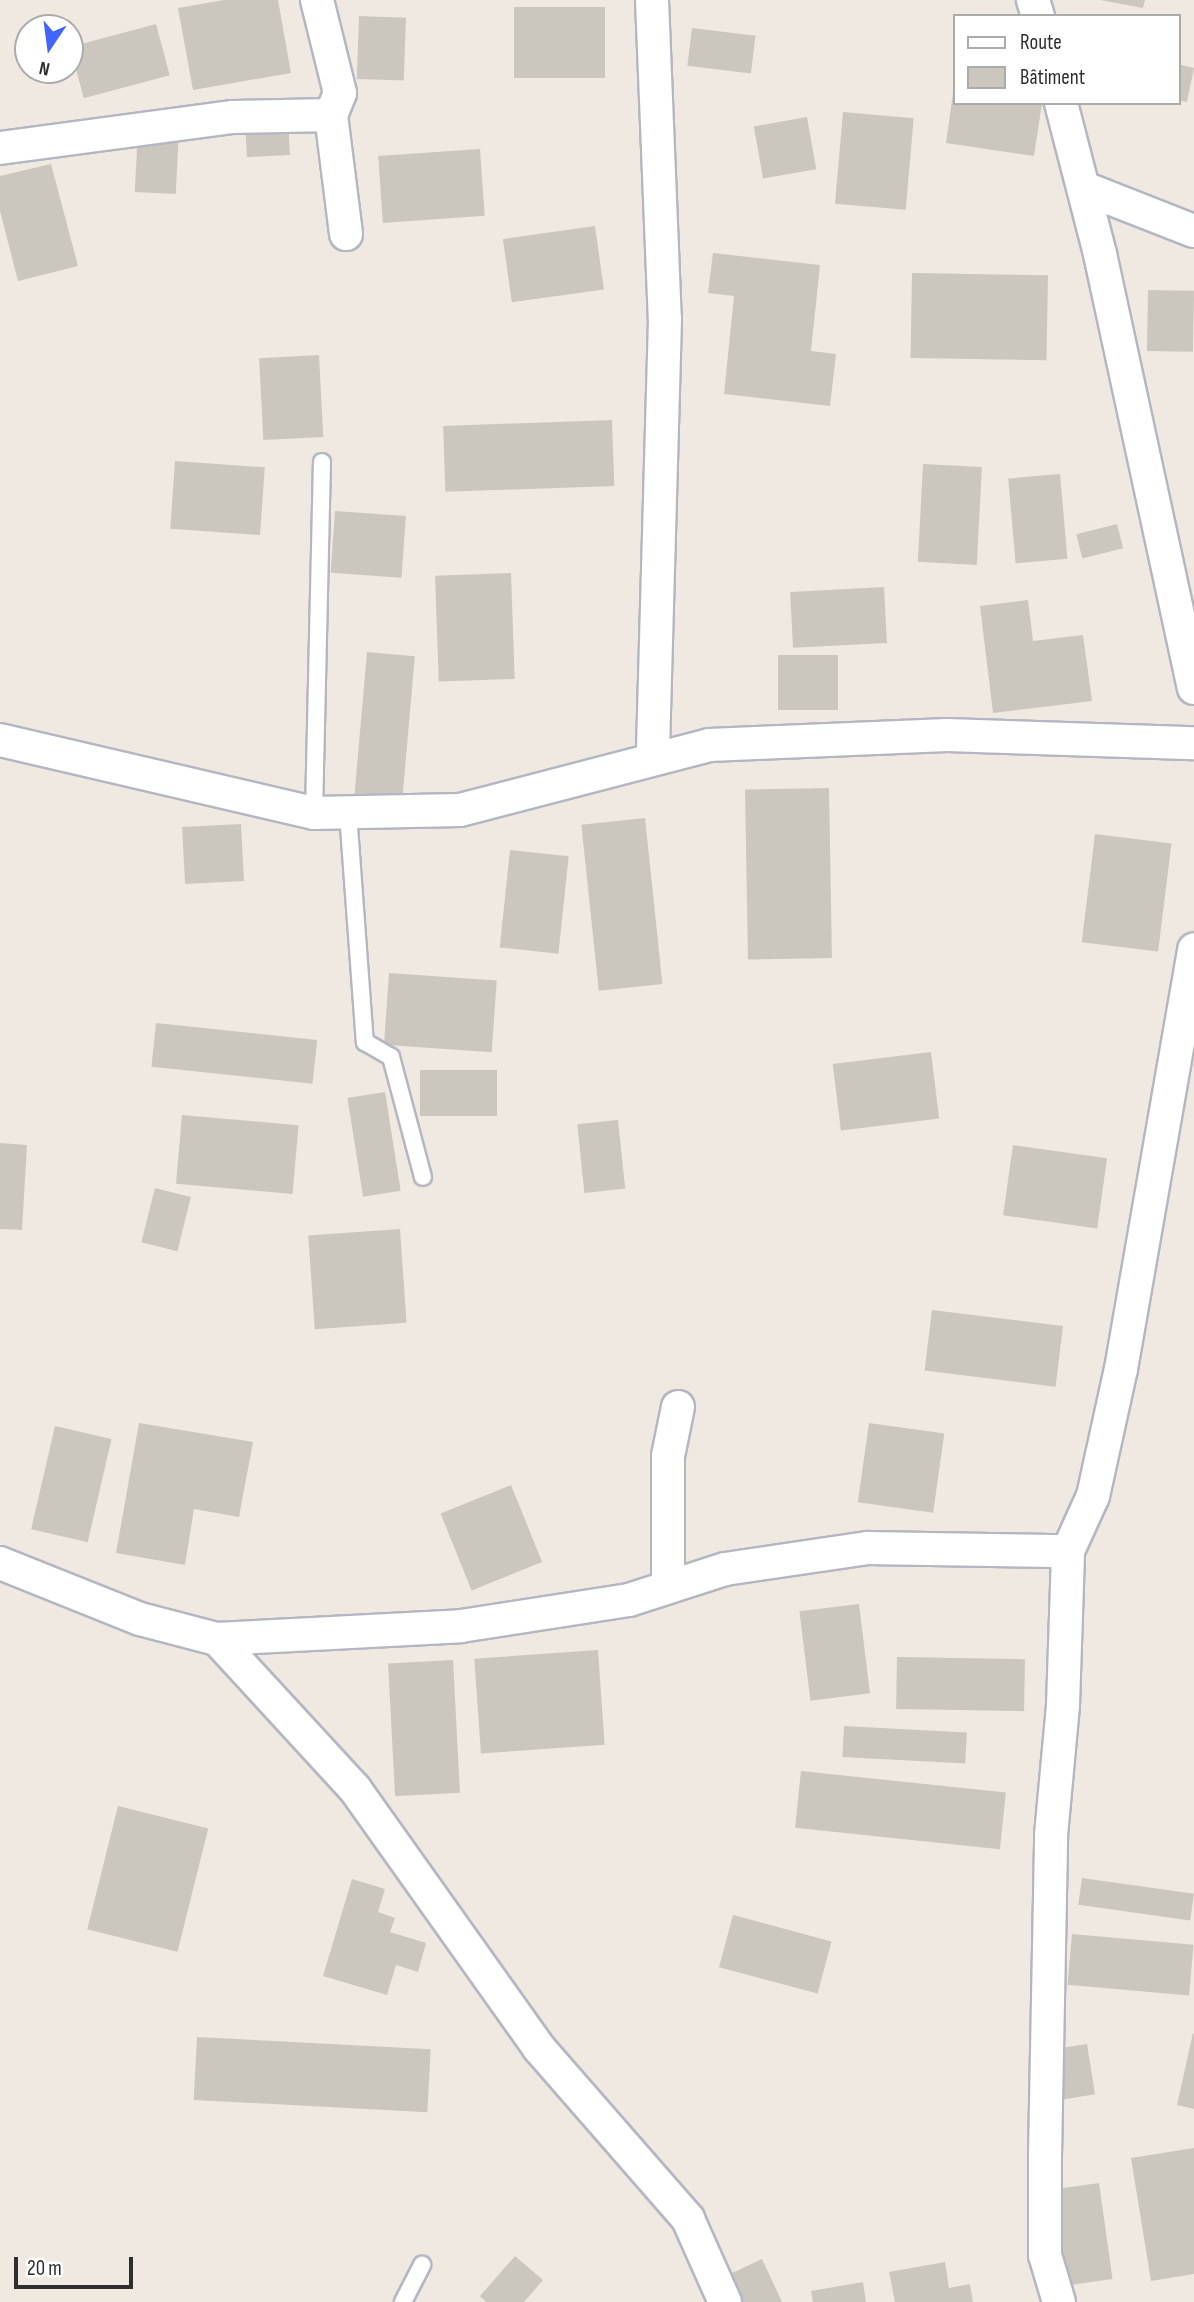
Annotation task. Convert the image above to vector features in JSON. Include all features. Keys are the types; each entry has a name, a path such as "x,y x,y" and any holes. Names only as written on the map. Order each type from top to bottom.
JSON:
{"street":[{"path":"317,0 340,93 331,115 346,234"},
{"path":"652,0 665,319 653,758"},
{"path":"1062,105 1084,188 1194,688"},
{"path":"0,148 233,117 331,115"},
{"path":"1084,188 1194,231"},
{"path":"0,740 314,813 460,810 709,745 947,735 1194,743"},
{"path":"1059,2302 1045,2255 1045,2157 1051,1835 1063,1705 1068,1551 1093,1496 1121,1368 1194,949"},
{"path":"668,1587 668,1456 678,1407"},
{"path":"0,1563 140,1619 216,1639 461,1626 629,1600 724,1569 868,1548 1068,1551"},
{"path":"216,1639 355,1789 539,2048 688,2218 725,2302"}],"lane":[{"path":"314,813 322,462"},
{"path":"348,813 365,1042 391,1057 423,1177"},
{"path":"403,2302 422,2265"}],"building":[{"path":"224,0 278,0 291,73 193,90 178,8"},
{"path":"1100,0 1145,0 1143,8"},
{"path":"514,7 605,7 605,78 514,78"},
{"path":"359,16 406,18 404,81 357,79"},
{"path":"156,24 170,75 84,98 80,84 84,84 84,43"},
{"path":"692,28 756,36 751,74 687,66"},
{"path":"1180,64 1194,68 1187,102 1180,100"},
{"path":"953,93 953,105 1042,105 1034,156 946,143"},
{"path":"843,112 914,118 906,210 835,204"},
{"path":"807,117 816,169 763,179 754,126"},
{"path":"288,118 290,155 247,157 245,120"},
{"path":"138,130 179,132 176,194 135,192"},
{"path":"480,149 485,216 383,223 378,156"},
{"path":"51,164 78,266 18,281 0,211 0,176"},
{"path":"595,226 604,289 512,302 503,239"},
{"path":"713,253 820,265 811,351 836,354 830,406 724,394 734,296 708,293"},
{"path":"912,273 1048,275 1046,360 911,358"},
{"path":"1148,290 1194,291 1193,352 1147,351"},
{"path":"319,355 323,437 263,440 259,358"},
{"path":"612,420 614,486 445,492 443,426"},
{"path":"175,461 265,467 260,535 170,529"},
{"path":"923,464 982,467 977,565 918,562"},
{"path":"1060,474 1067,559 1016,563 1008,479"},
{"path":"335,511 406,516 402,578 331,573"},
{"path":"1117,524 1123,548 1082,558 1076,534"},
{"path":"511,573 515,679 439,682 435,576"},
{"path":"884,587 887,643 793,648 790,592"},
{"path":"1028,600 1033,641 1083,635 1092,701 993,713 980,606"},
{"path":"367,652 415,656 402,800 354,795"},
{"path":"778,655 838,655 838,710 778,710"},
{"path":"829,788 832,958 748,959 745,789"},
{"path":"645,818 662,984 599,991 581,825"},
{"path":"241,824 244,881 185,884 182,827"},
{"path":"1095,834 1171,843 1158,952 1082,942"},
{"path":"510,850 569,856 558,954 500,947"},
{"path":"389,973 497,981 492,1052 384,1045"},
{"path":"156,1023 317,1040 313,1084 151,1067"},
{"path":"931,1052 939,1119 841,1131 833,1064"},
{"path":"420,1070 497,1070 497,1116 420,1116"},
{"path":"385,1092 401,1191 363,1197 347,1098"},
{"path":"182,1115 299,1125 293,1194 176,1184"},
{"path":"618,1120 625,1189 584,1193 577,1124"},
{"path":"0,1143 27,1145 22,1230 0,1229"},
{"path":"1013,1145 1107,1158 1097,1229 1003,1215"},
{"path":"155,1188 191,1197 177,1251 141,1242"},
{"path":"400,1229 407,1323 315,1329 308,1235"},
{"path":"932,1310 1063,1326 1056,1387 925,1371"},
{"path":"139,1423 253,1442 239,1517 194,1509 185,1565 116,1553"},
{"path":"869,1423 944,1434 933,1513 858,1502"},
{"path":"55,1426 112,1439 88,1542 31,1529"},
{"path":"511,1485 542,1562 472,1590 441,1513"},
{"path":"859,1604 870,1693 810,1701 799,1611"},
{"path":"598,1650 605,1745 481,1753 474,1659"},
{"path":"897,1657 1025,1659 1024,1711 896,1709"},
{"path":"453,1660 460,1793 395,1796 388,1663"},
{"path":"844,1726 967,1732 965,1763 842,1757"},
{"path":"801,1771 1006,1793 1000,1849 795,1828"},
{"path":"118,1806 208,1828 178,1952 87,1929"},
{"path":"1082,1878 1194,1894 1190,1920 1078,1905"},
{"path":"352,1879 385,1889 378,1912 395,1918 390,1932 426,1943 418,1972 396,1965 387,1995 323,1976"},
{"path":"733,1915 832,1941 818,1994 719,1967"},
{"path":"1072,1934 1194,1945 1189,1995 1068,1985"},
{"path":"1194,2034 1194,2109 1177,2105"},
{"path":"197,2037 431,2049 427,2112 194,2100"},
{"path":"1087,2044 1095,2094 1064,2099 1056,2049"},
{"path":"1194,2148 1194,2274 1151,2281 1131,2158"},
{"path":"1099,2183 1112,2279 1068,2285 1054,2189"},
{"path":"515,2256 543,2280 524,2302 486,2302 480,2296"},
{"path":"762,2259 782,2302 738,2302 726,2276"},
{"path":"945,2262 949,2288 970,2284 973,2302 895,2302 889,2272"},
{"path":"863,2282 866,2302 813,2302 811,2291"}]}
